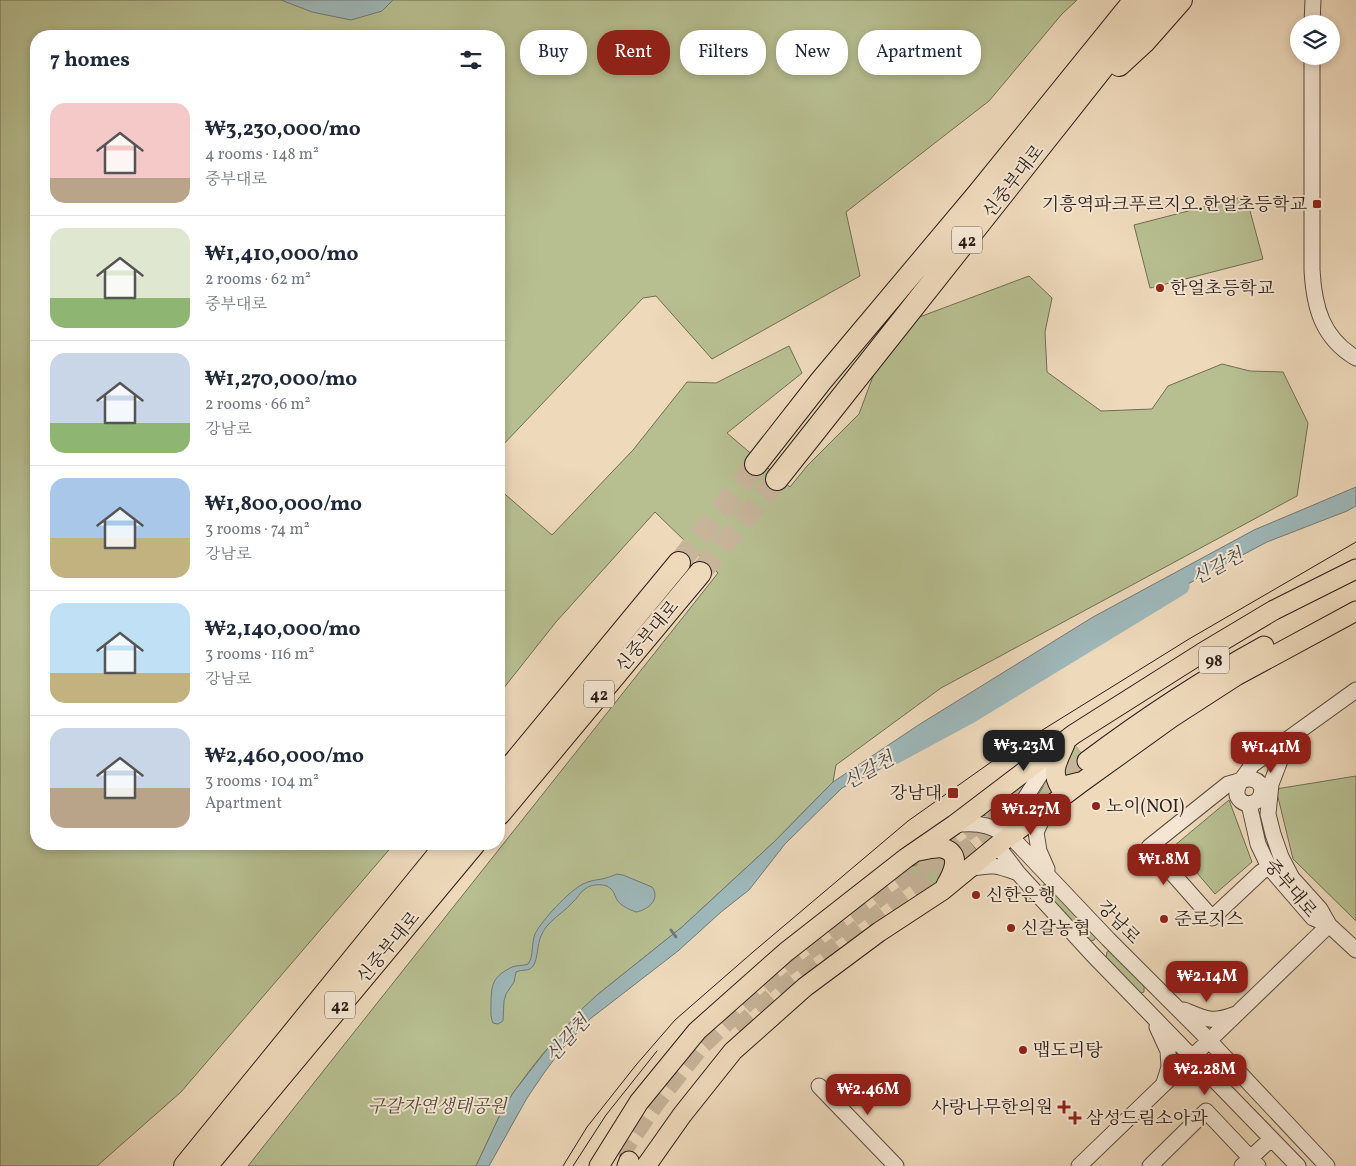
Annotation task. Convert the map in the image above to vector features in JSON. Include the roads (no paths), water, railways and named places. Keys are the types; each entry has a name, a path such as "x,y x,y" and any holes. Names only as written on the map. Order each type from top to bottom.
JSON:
{"highway":[{"path":"978,194 1006,147 1118,0"},
{"name":"신중부대로","path":"756,464 821,381 978,194 1135,0"},
{"name":"신중부대로","path":"777,479 1156,0"},
{"path":"1078,99 1117,68 1144,42 1181,0"},
{"name":"신중부대로","path":"505,774 679,563"},
{"name":"신중부대로","path":"505,807 700,573"},
{"name":"신중부대로","path":"185,1166 442,850"},
{"name":"신중부대로","path":"206,1166 470,850"},
{"path":"224,1166 326,1044 471,850"}],"main road":[{"path":"599,1166 639,1102 696,1031 786,952 906,858 1076,747 1202,653 1274,610 1356,569"},
{"name":"98","path":"1076,747 1187,676 1293,612 1356,582"},
{"name":"98","path":"1076,747 1128,730 1229,665 1356,597"},
{"path":"627,1163 682,1116 733,1051 805,987 880,932 943,890 1004,838 1171,718 1236,676 1356,611"},
{"path":"1076,747 1055,768 1055,778 1060,787 1082,782"},
{"path":"916,851 942,848 953,854 956,860 954,869 943,890"}],"street":[{"path":"1312,15 1313,0"},
{"path":"1312,65 1313,292 1324,326 1349,354 1356,358"},
{"name":"중부대로","path":"1239,787 1252,766 1356,690"},
{"name":"중부대로","path":"1302,730 1287,748 1278,764 1271,784 1268,814 1281,857 1292,878 1320,909 1329,925"},
{"path":"1076,747 1047,764 1004,838 1002,852 1018,873 1092,954 1298,1166"},
{"path":"1257,797 1272,760 1287,748"},
{"path":"1269,867 1261,872 1212,918 1149,847 1218,792 1239,787 1250,778 1258,782 1257,797 1266,834 1276,860 1292,878"},
{"path":"1239,787 1241,801 1257,797"},
{"name":"중부대로","path":"1257,797 1258,844 1269,867 1313,918 1329,925"},
{"path":"1048,808 1036,832 1039,851 1050,877"},
{"path":"954,825 968,823 984,825 1004,838"},
{"name":"강남로","path":"1004,838 1033,859 1108,939 1210,1041 1327,1166"},
{"path":"1018,873 1033,859"},
{"path":"966,870 987,865 998,866 1018,873"},
{"path":"1079,1166 1329,925 1356,950"},
{"path":"1177,1007 1203,1018 1214,1020 1238,1013"},
{"path":"1151,1014 1168,1051 1169,1067 1164,1083"},
{"path":"819,1086 896,1166"},
{"path":"1150,1166 1206,1111 1250,1163 1271,1139"}],"water":[{"path":"281,0 393,0 382,11 351,20 312,12"},
{"path":"1356,487 1356,506 1267,542 1056,654 928,735 880,769 842,788 785,844 749,890 721,912 678,951 590,1019 561,1050 544,1073 527,1098 489,1166 476,1166 499,1117 513,1093 548,1048 583,1008 682,927 774,842 833,782 920,724 1093,617 1254,530"},
{"path":"617,874 652,887 655,896 652,903 645,909 636,912 621,904 607,886 593,885 583,890 544,931 533,966 530,969 516,972 514,982 504,1001 503,1021 498,1024 493,1023 491,1018 491,996 497,977 512,967 528,964 538,928 564,899 583,884"}],"waterway":[{"name":"신갈천","path":"894,755 970,714 1180,586"},
{"path":"671,930 676,937"}],"tunnel":[{"path":"679,563 756,464"},
{"path":"700,573 777,479"},
{"path":"619,1156 657,1101 700,1047 777,974 1078,748"},
{"path":"737,1029 784,986 885,909 1087,761"}],"tram line":[{"path":"563,1166 587,1127 636,1065 675,1020 908,821 994,760 1189,639 1356,542"},
{"path":"573,1166 606,1115 657,1051"}],"place":[{"name":"기흥역파크푸르지오.한얼초등학교","path":"1317,204"},
{"name":"한얼초등학교","path":"1160,288"},
{"name":"강남대","path":"953,793"},
{"name":"노이(NOI)","path":"1096,806"},
{"name":"신한은행","path":"976,895"},
{"name":"준로지스","path":"1164,919"},
{"name":"신갈농협","path":"1011,928"},
{"name":"맵도리탕","path":"1023,1050"},
{"name":"사랑나무한의원","path":"1064,1107"},
{"name":"삼성드림소아과","path":"1075,1118"}],"park label":[{"name":"구갈자연생태공원","path":"437,1106"}]}
